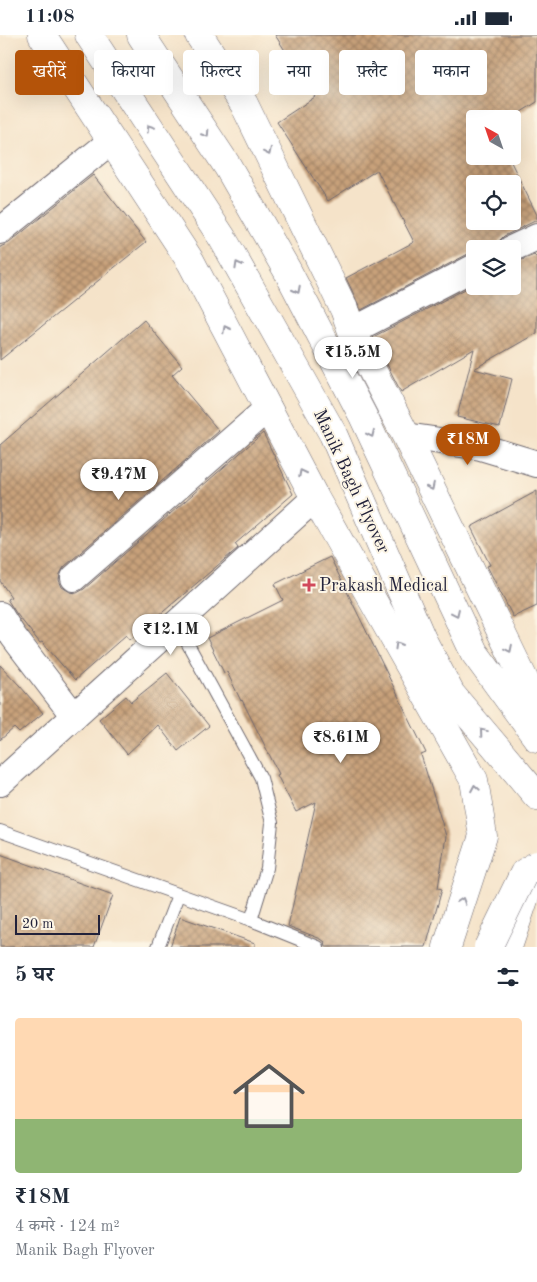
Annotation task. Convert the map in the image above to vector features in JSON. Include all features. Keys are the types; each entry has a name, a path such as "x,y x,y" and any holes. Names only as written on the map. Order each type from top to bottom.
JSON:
{"street":[{"path":"42,35 191,262 315,498 474,780 483,836 447,947"},
{"name":"Manik Bagh Flyover","path":"89,35 223,239 333,434 422,639 451,694 537,797"},
{"name":"Manik Bagh Flyover","path":"141,35 228,167 287,270 363,416 474,652 537,738"},
{"path":"199,35 244,104 344,309 352,331 406,436 537,706"},
{"path":"0,231 111,141"},
{"path":"521,244 537,237"},
{"path":"352,331 466,272"},
{"path":"74,578 268,408"},
{"path":"406,436 481,447 537,464"},
{"path":"0,783 315,498"},
{"path":"0,615 74,716"},
{"path":"488,947 524,873 537,863"},
{"path":"508,947 537,863"}],"lane":[{"path":"176,624 261,778 272,823 267,868 252,920"},
{"path":"0,831 252,920 318,947"},
{"path":"158,947 178,895"}],"building":[{"path":"275,35 537,35 537,102 521,112 521,110 466,110 466,165 512,165 517,175 466,175 466,230 516,230 500,240 466,240 466,255 361,310 346,278 414,242 377,170 328,201 277,122 315,97 314,95 329,95 329,50 285,50"},
{"path":"93,175 146,242 0,360 0,247 9,243"},
{"path":"521,182 537,215 537,220 521,228"},
{"path":"534,255 537,258 537,333 474,369 512,379 500,427 457,417 474,349 401,392 373,337 466,289 466,295 521,295 521,260"},
{"path":"144,320 182,366 172,375 219,431 64,567 59,580 62,587 70,592 77,593 84,589 263,433 293,494 235,544 238,548 224,560 130,640 126,635 75,680 42,642 40,643 16,613 7,599 11,597 0,581 0,445"},
{"path":"537,491 537,606 513,617 487,566 490,565 471,527"},
{"path":"330,557 426,753 421,755 446,836 438,888 442,889 426,947 326,947 325,942 321,939 288,926 316,802 296,812 242,700 227,672 224,673 207,638 283,600 275,584"},
{"path":"0,665 43,713 19,733 14,728 0,740"},
{"path":"167,673 209,726 178,751 158,725 127,754 99,719 126,696 131,702"},
{"path":"0,854 113,895 94,947 0,947"},
{"path":"180,917 255,943 255,947 170,947"}],"place":[{"name":"Prakash Medical","path":"309,585"}]}
